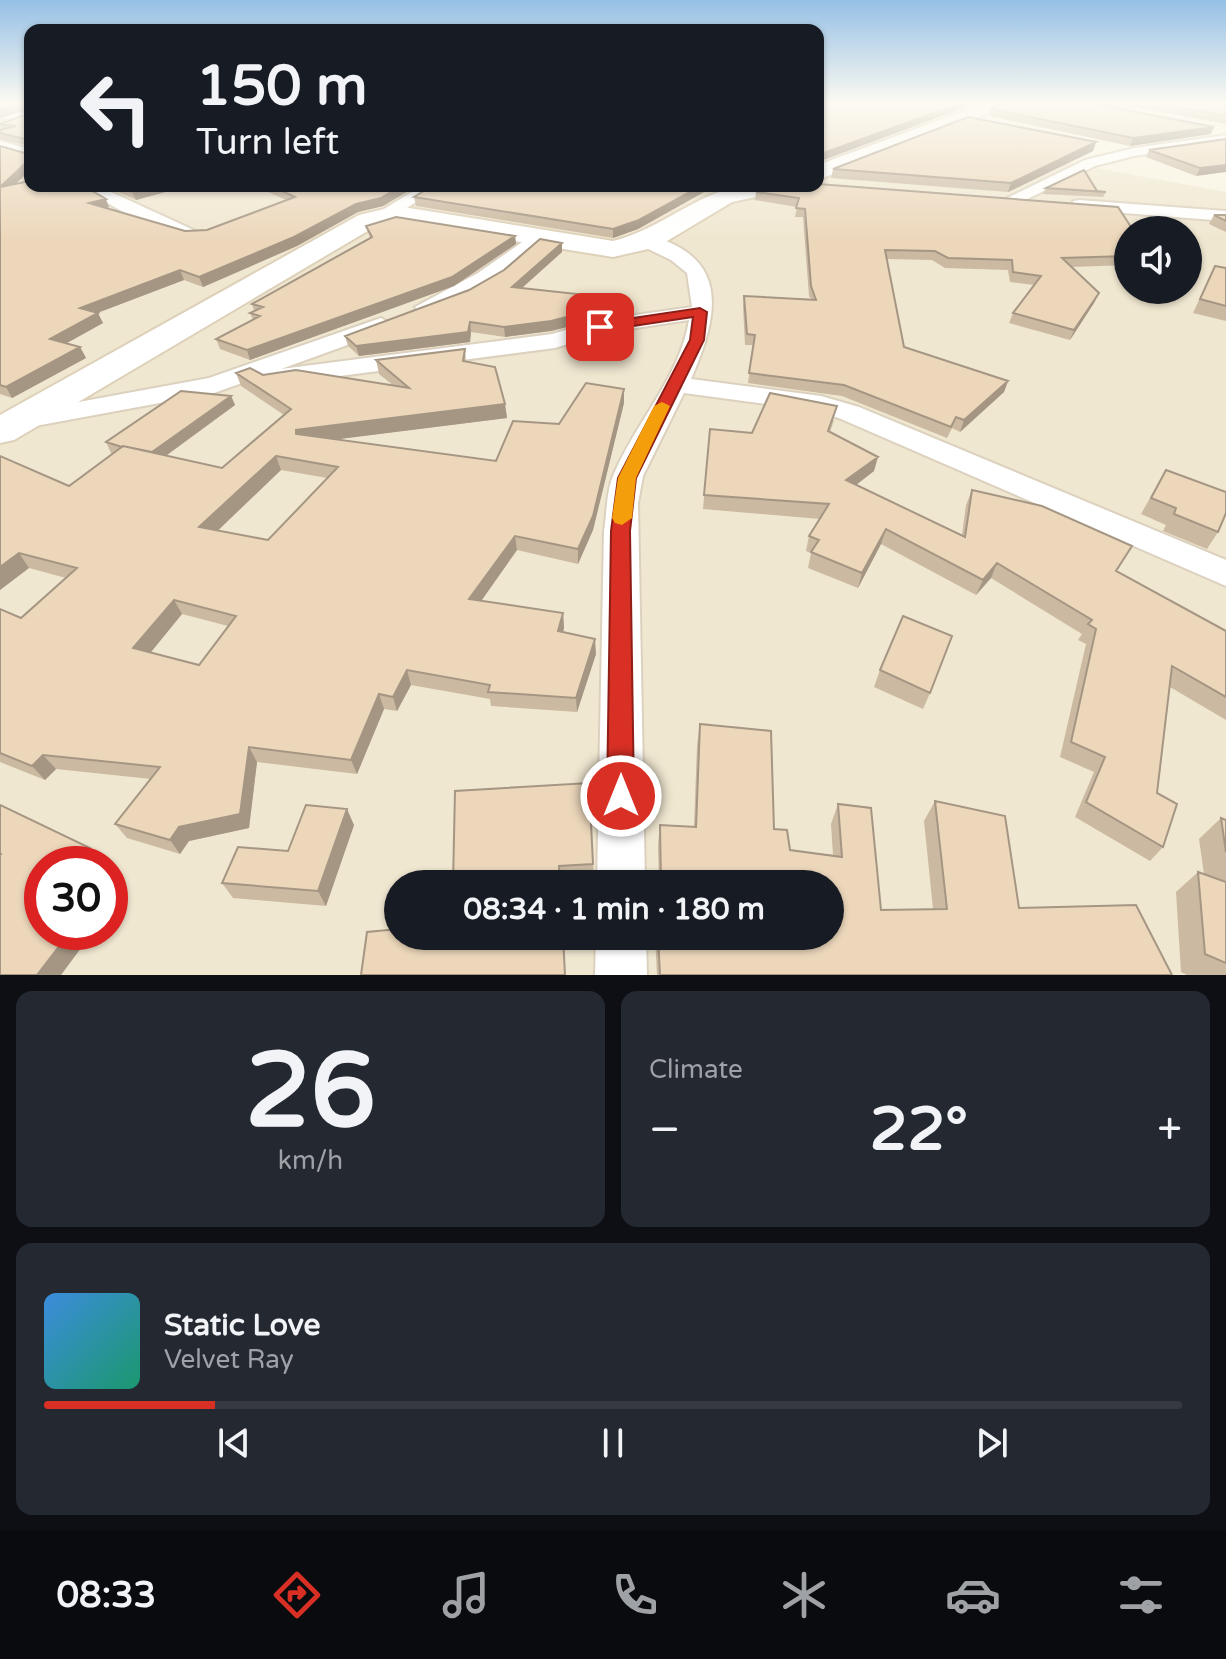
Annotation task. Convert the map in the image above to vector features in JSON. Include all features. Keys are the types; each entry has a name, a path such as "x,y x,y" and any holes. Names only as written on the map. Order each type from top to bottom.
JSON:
{"street":[{"path":"824,182 895,148"},
{"path":"1116,148 1134,152"},
{"path":"1159,148 1090,163 1004,200 1226,216"},
{"path":"97,192 143,216 189,232"},
{"path":"402,192 415,197"},
{"path":"9,426 368,220 424,192"},
{"path":"383,215 397,214 613,249 647,241 725,196 746,192"},
{"path":"214,385 462,293 496,273 538,237"},
{"path":"621,870 620,531 627,478 697,340 700,312 700,278 690,263 647,241"},
{"path":"9,426 214,385 555,341 600,327 700,312"},
{"path":"675,384 821,404 850,413 1226,574"},
{"path":"621,950 621,975"}],"shaded area":[{"path":"0,148 24,148 24,192 824,192 824,148 992,148 1226,192 1226,975 0,975"}],"building":[{"path":"0,148 24,153 24,165 0,187"},
{"path":"886,148 1083,148 1011,183 833,169"},
{"path":"1226,148 1226,165 1200,168 1149,150"},
{"path":"1084,170 1097,191 1106,192 1046,188"},
{"path":"24,182 24,192 94,192 106,199 89,203 185,231 207,230 295,197 284,192 391,192 381,198 356,204 294,237 199,277 180,270 80,308 98,313 50,339 80,347 6,387 0,385 0,187"},
{"path":"824,184 1118,207 1124,216 1114,216 1114,256 1062,258 1099,293 1074,330 1013,313 1041,276 1013,272 1012,260 948,258 935,251 885,250 904,347 1008,381 964,420 956,417 951,427 844,385 749,373 755,335 747,334 744,296 816,300 811,286 805,209 796,208 799,198 756,192 824,192"},
{"path":"422,192 690,192 639,220 613,229 414,197"},
{"path":"396,217 515,236 452,277 247,350 216,339 260,316 250,313 263,307 252,304 372,237 366,226"},
{"path":"540,239 562,243 512,287 614,298 610,306 551,321 504,327 470,322 468,332 356,346 345,336 469,290 504,270"},
{"path":"1215,266 1226,268 1226,306 1202,300"},
{"path":"600,323 594,335 570,332"},
{"path":"465,349 463,361 495,367 505,404 296,430 296,434 496,461 513,421 559,424 586,383 624,389 593,516 578,549 515,536 469,599 563,613 558,631 595,639 576,698 488,692 490,685 407,670 393,697 379,694 351,760 249,747 240,814 179,827 170,840 115,824 160,767 43,755 32,766 0,753 0,609 21,618 77,568 19,553 0,567 0,456 69,486 123,446 222,468 291,409 236,373 250,368 263,375 296,370 409,388 376,360","holes":["276,456 338,467 268,540 199,527","174,600 236,616 199,665 133,648"]},
{"path":"181,391 231,396 152,452 106,442"},
{"path":"770,393 837,406 828,431 878,457 846,480 965,537 972,490 1042,506 1132,546 1116,571 1226,631 1226,697 1172,666 1157,793 1177,804 1163,847 1086,802 1105,757 1071,742 1096,629 1088,624 1092,620 997,563 983,580 886,529 862,573 811,552 819,540 809,536 829,504 704,495 710,429 752,433"},
{"path":"1166,470 1226,492 1226,513 1218,532 1174,514 1176,508 1151,498"},
{"path":"903,616 952,636 930,693 880,670"},
{"path":"700,724 771,731 774,829 787,830 790,850 842,857 838,804 871,808 881,910 947,909 935,801 1005,816 1019,908 1136,905 1172,975 660,975 659,950 844,950 844,870 661,870 660,825 696,827"},
{"path":"589,783 593,864 559,866 559,870 453,870 455,791"},
{"path":"0,805 86,846 24,846 24,950 56,950 37,975 0,975"},
{"path":"306,805 347,809 318,891 222,883 238,847 288,851"},
{"path":"1221,818 1226,820 1226,852"},
{"path":"1198,872 1226,882 1226,963 1205,954"},
{"path":"384,930 384,950 564,950 565,975 361,975 367,932"}],"slow traffic":[{"path":"622,518 627,478 662,406"}],"route":[{"path":"600,327 700,312 697,340 627,478 620,531 621,796"}]}
